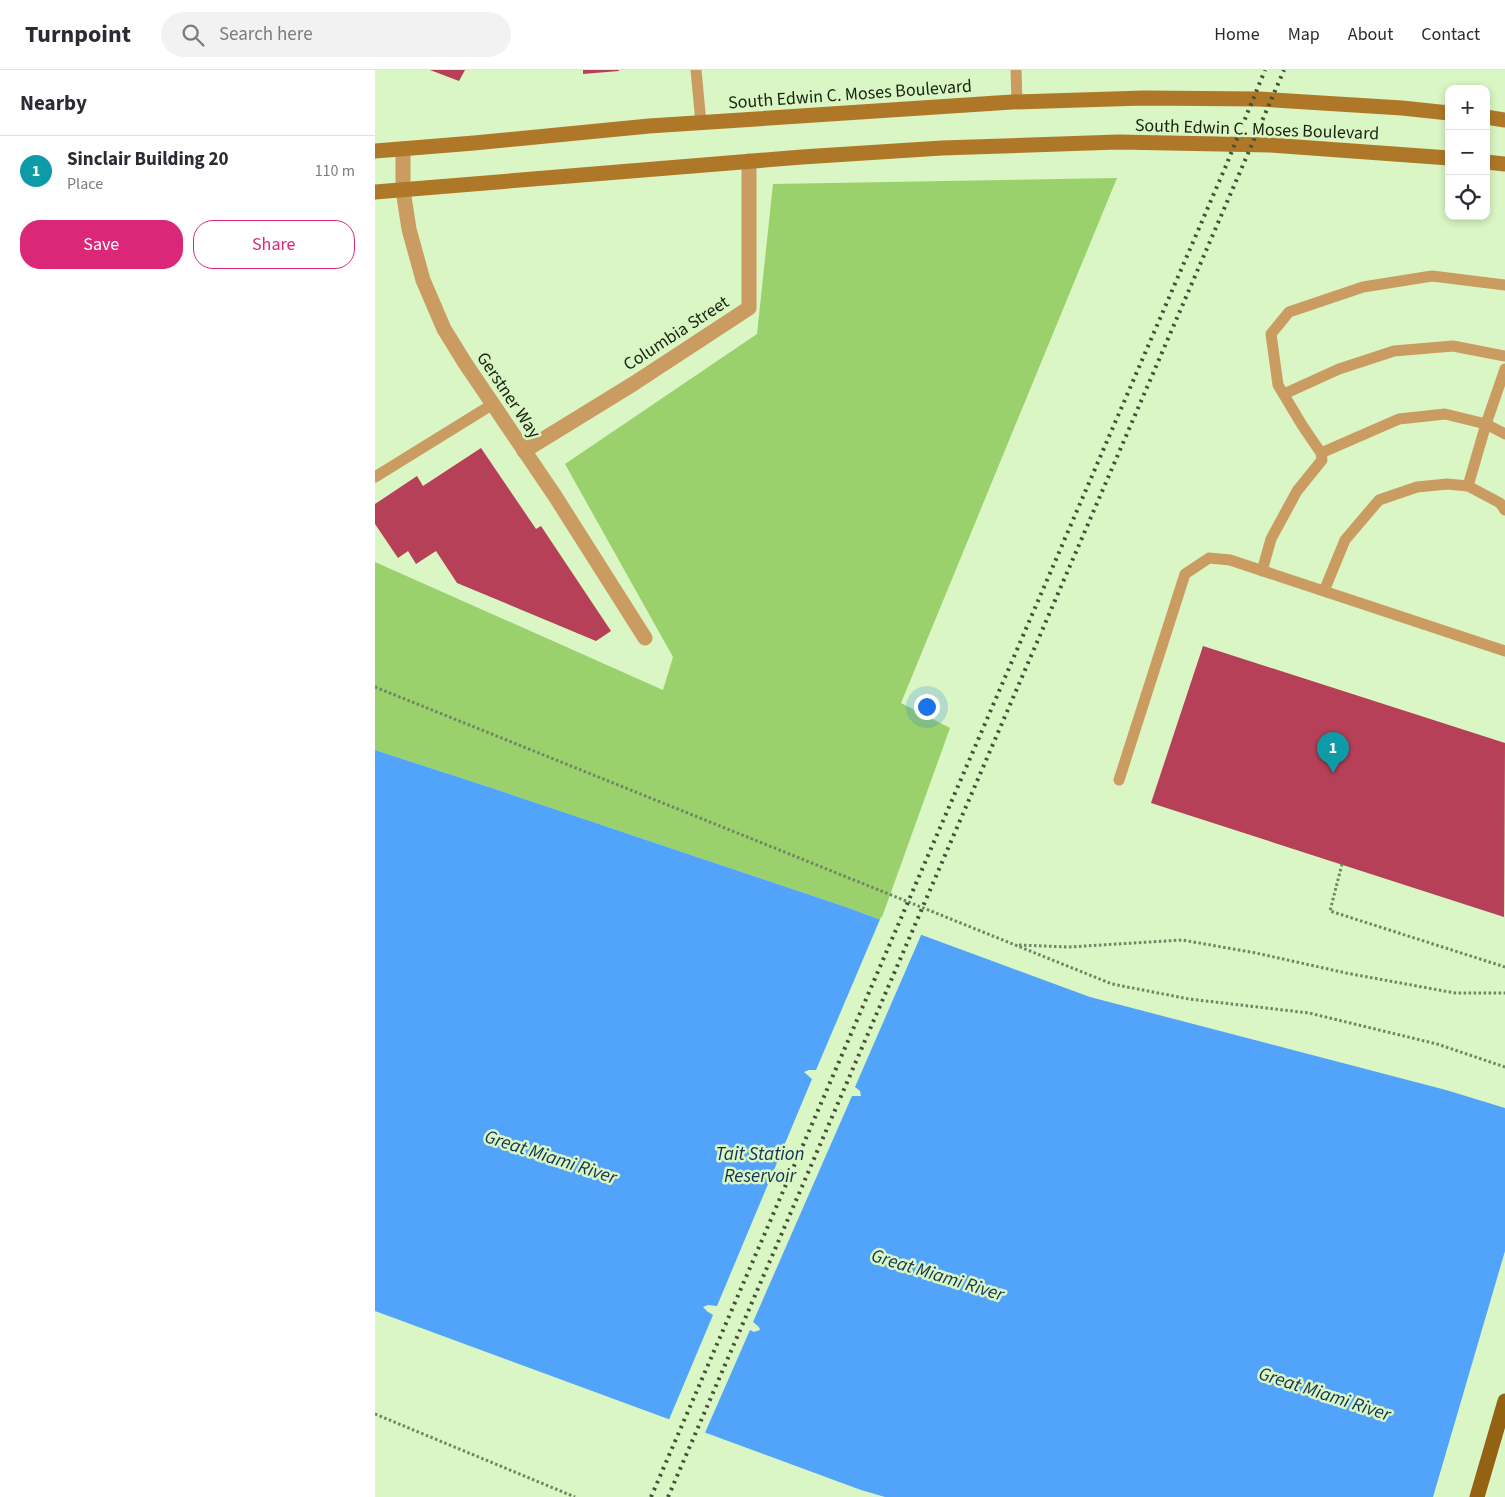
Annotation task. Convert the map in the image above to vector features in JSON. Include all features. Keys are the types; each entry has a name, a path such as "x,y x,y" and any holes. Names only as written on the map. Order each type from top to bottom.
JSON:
{"main road":[{"name":"South Edwin C. Moses Boulevard","path":"375,150 701,123 1017,102 1144,98 1259,99 1445,113"},
{"path":"1490,118 1505,120"},
{"name":"South Edwin C. Moses Boulevard","path":"375,192 749,161 942,148 1118,142 1270,145 1445,158"},
{"path":"1490,162 1505,164"},
{"path":"1477,1497 1505,1401"}],"street":[{"name":"Gerstner Way","path":"403,148 403,190 409,229 423,280 445,329 465,363 560,504 645,638"},
{"name":"Columbia Street","path":"525,451 633,384 749,308 749,161"}],"lane":[{"path":"696,70 701,123"},
{"path":"1016,70 1017,102"},
{"path":"1262,570 1271,538 1297,491 1322,460 1321,453 1278,385 1271,334 1289,312 1363,287 1432,276 1505,285"},
{"path":"1284,394 1339,369 1394,351 1453,346 1505,356"},
{"path":"1468,486 1486,424 1505,369"},
{"path":"375,477 493,404"},
{"path":"1321,453 1399,419 1445,414 1486,424 1505,434"},
{"path":"1325,591 1345,540 1379,500 1417,487 1447,484 1468,486 1500,504 1505,510"},
{"path":"1119,780 1185,574 1209,558 1230,560 1262,570 1505,651"}],"path":[{"path":"375,687 1112,984 1189,999 1309,1013 1437,1044 1505,1067"},
{"path":"1342,864 1330,911 1505,967"},
{"path":"1015,944 1069,947 1183,940 1455,993 1505,993"},
{"path":"375,1414 575,1497"}],"green space":[{"path":"1117,178 901,703 950,728 881,920 375,750 375,562 663,690 673,657 565,464 757,334 773,184"}],"water":[{"name":"Tait Station Reservoir","path":"375,750 846,907 1090,997 1446,1090 1505,1108 1505,1497 885,1497 861,1490 375,1311"}],"pier":[{"path":"881,917 922,933 855,1087 860,1091 861,1096 852,1096 753,1322 760,1330 754,1332 750,1330 704,1435 668,1422 713,1315 703,1307 708,1305 717,1306 812,1079 804,1072 816,1070"},
{"path":"1505,1251 1505,1497 1433,1497"}],"building":[{"path":"430,70 465,70 459,81"},
{"path":"583,70 619,70 619,71 583,74"},
{"path":"481,448 536,529 541,526 611,631 596,641 457,583 436,551 416,564 408,551 398,558 375,524 375,504 417,476 423,486"},
{"path":"1203,646 1505,743 1504,917 1151,803"}],"railway":[{"path":"651,1497 1225,168 1265,70"},
{"path":"668,1497 1284,70"}],"place":[{"name":"Sinclair Building 20","path":"1333,773"}],"water label":[{"name":"Great Miami River","path":"551,1156"},
{"name":"Great Miami River","path":"938,1274"},
{"name":"Great Miami River","path":"1325,1393"}]}
